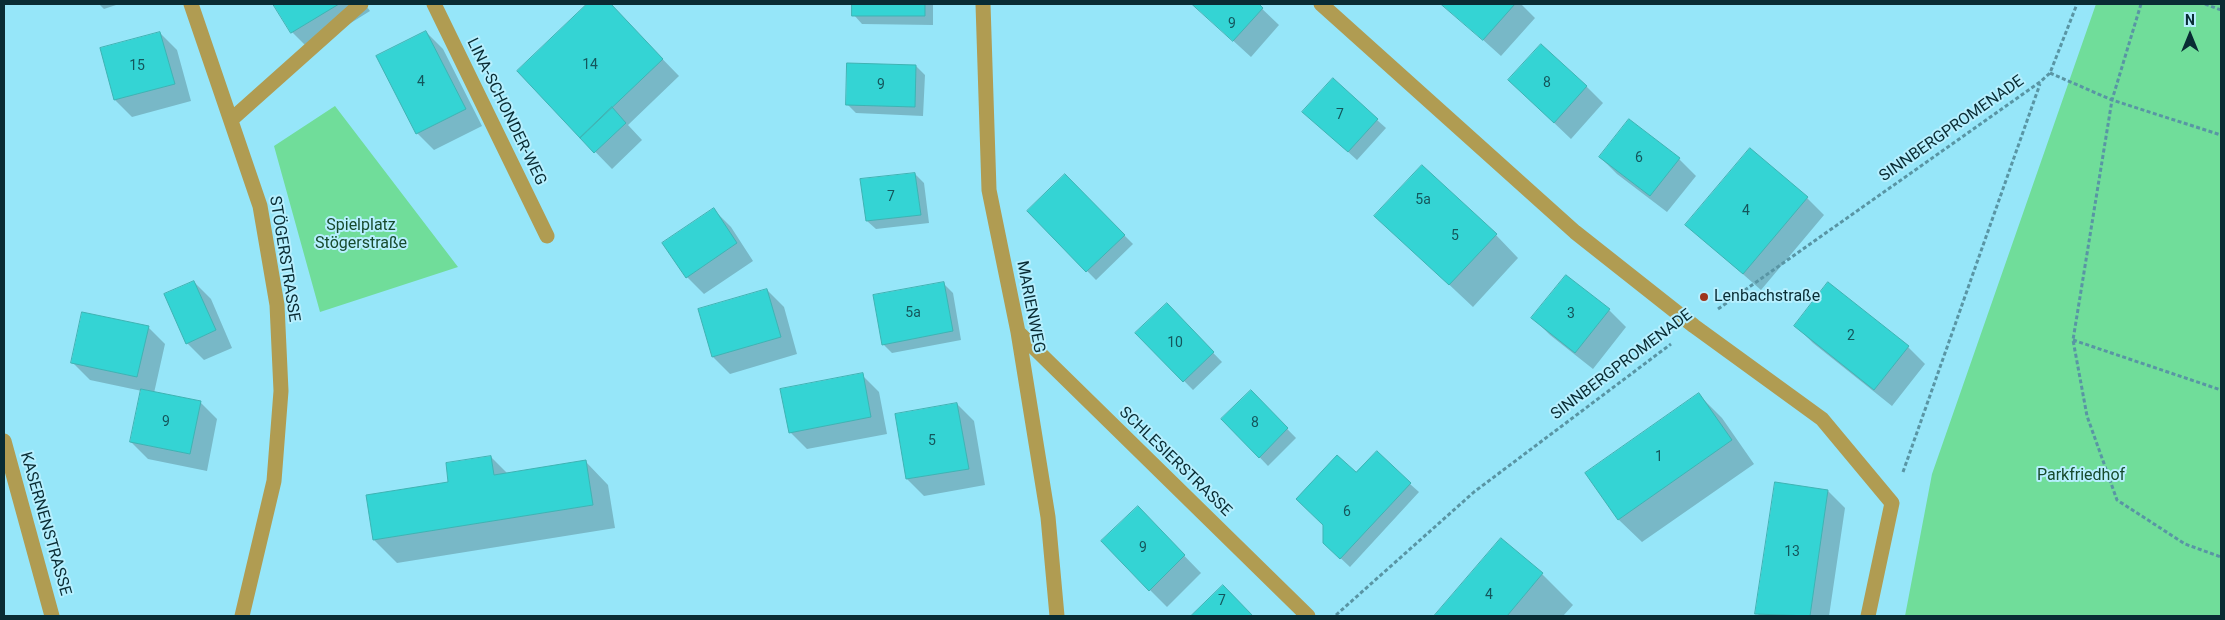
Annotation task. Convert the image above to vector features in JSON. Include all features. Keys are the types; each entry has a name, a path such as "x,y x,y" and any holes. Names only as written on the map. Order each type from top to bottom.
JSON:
{"street":[{"name":"STÖGERSTRASSE","path":"191,4 232,119 262,215 277,305 281,391 274,481 242,616"},
{"path":"232,119 361,4"},
{"name":"LINA-SCHONDER-WEG","path":"434,4 546,236"},
{"name":"MARIENWEG","path":"984,4 989,190 1018,332 1048,517 1057,616"},
{"path":"1320,4 1575,232 1694,326 1822,419 1892,503 1868,616"},
{"name":"SCHLESIERSTRASSE","path":"1018,332 1308,616"},
{"name":"KASERNENSTRASSE","path":"4,441 52,616"}],"path":[{"name":"SINNBERGPROMENADE","path":"1334,616 1474,492 1694,326 2040,82 2050,73 2077,4"},
{"path":"2141,4 2112,100 2074,340 2087,416 2116,500 2185,544 2221,557"},
{"path":"2205,4 2221,10"},
{"path":"2050,73 2112,100 2221,135"},
{"path":"1892,503 2040,82"},
{"path":"2074,340 2221,390"}],"green space":[{"name":"Parkfriedhof","path":"2096,4 2221,4 2221,616 1905,616 1932,474"},
{"name":"Spielplatz Stögerstraße","path":"335,106 458,267 320,312 274,146"}],"building":[{"path":"273,4 339,4 291,33"},
{"path":"587,4 611,4 663,59 580,138 517,71"},
{"path":"852,4 925,4 925,16 852,16"},
{"path":"1192,4 1259,4 1263,8 1233,41"},
{"path":"1441,4 1515,4 1483,40"},
{"path":"426,31 466,109 416,134 376,56"},
{"path":"160,32 175,84 114,100 100,48"},
{"path":"1541,44 1587,86 1554,123 1508,80"},
{"path":"847,63 916,65 915,107 846,105"},
{"path":"1333,78 1378,119 1348,152 1302,112"},
{"path":"612,107 626,123 594,153 580,138"},
{"path":"1629,119 1680,158 1650,196 1599,157"},
{"path":"1750,148 1808,197 1743,274 1685,225"},
{"path":"1422,165 1497,234 1449,285 1374,216"},
{"path":"915,173 921,215 866,221 860,179"},
{"path":"1065,174 1125,235 1086,272 1027,211"},
{"path":"714,208 737,243 686,278 662,243"},
{"path":"1566,275 1610,309 1575,353 1531,318"},
{"path":"194,281 216,330 186,344 164,294"},
{"path":"944,282 953,331 882,345 873,295"},
{"path":"1828,282 1909,346 1874,390 1794,326"},
{"path":"767,289 781,337 712,357 698,309"},
{"path":"1167,303 1214,352 1183,382 1135,333"},
{"path":"82,312 149,326 137,377 71,363"},
{"path":"863,373 871,417 789,433 780,389"},
{"path":"141,389 201,401 190,454 130,442"},
{"path":"1251,390 1288,428 1259,458 1221,419"},
{"path":"1699,393 1732,440 1618,520 1585,473"},
{"path":"957,403 969,469 906,479 895,414"},
{"path":"1377,451 1411,483 1340,559 1323,543 1323,525 1296,499 1337,455 1356,472"},
{"path":"491,456 494,475 586,460 593,505 373,540 366,495 448,482 446,463"},
{"path":"1775,482 1828,490 1810,616 1755,614"},
{"path":"1138,506 1185,555 1149,591 1101,541"},
{"path":"1501,538 1543,573 1507,616 1434,616"},
{"path":"1223,585 1253,616 1191,616"}],"place":[{"name":"Lenbachstraße","path":"1704,297"}]}
